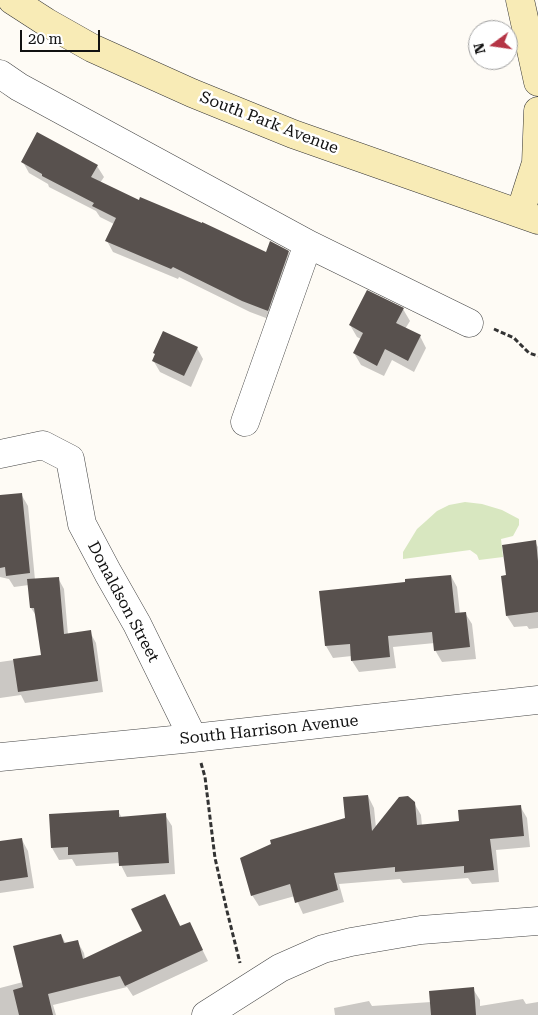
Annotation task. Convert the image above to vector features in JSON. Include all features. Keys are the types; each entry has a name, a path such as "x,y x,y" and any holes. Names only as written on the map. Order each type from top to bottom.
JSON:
{"street":[{"name":"South Park Avenue","path":"12,0 92,48 192,93 292,134 529,217"},
{"path":"520,0 538,82"},
{"path":"0,74 19,87 308,244 469,323"},
{"path":"529,217 536,163 538,111"},
{"path":"245,422 308,244"},
{"name":"Donaldson Street","path":"0,454 43,445 70,459 82,524 137,624 193,738"},
{"name":"South Harrison Avenue","path":"0,757 538,700"},
{"path":"206,1015 280,968 323,948 421,930 538,921"}],"path":[{"path":"469,323 487,326 514,338 529,353 538,356"},
{"path":"193,738 205,777 215,858 226,911 248,988"}],"green space":[{"path":"465,502 482,504 502,510 519,519 519,525 513,536 501,539 503,557 479,560 477,555 470,550 403,559 403,552 417,529 437,511 449,505"}],"building":[{"path":"37,132 98,165 91,177 139,200 140,197 202,222 266,252 270,241 289,251 268,311 242,301 173,267 171,269 105,241 116,218 92,206 94,203 42,176 42,174 21,162"},
{"path":"367,290 404,308 396,323 421,335 408,361 385,349 377,366 353,353 363,333 349,325"},
{"path":"163,331 198,347 184,376 152,361 155,354 153,353"},
{"path":"22,493 30,573 6,576 5,567 0,568 0,495"},
{"path":"536,540 538,612 506,616 501,576 506,575 502,545"},
{"path":"451,575 455,613 466,612 470,647 434,651 432,632 388,636 390,657 351,661 350,644 325,646 319,591 405,582 405,579"},
{"path":"59,577 64,634 91,630 98,681 18,692 13,659 41,655 34,608 30,608 27,579"},
{"path":"368,795 372,831 399,797 408,796 415,802 417,825 459,821 458,810 521,805 524,836 490,839 494,870 464,873 464,866 395,872 395,867 334,873 338,890 295,903 290,884 251,896 240,858 271,844 270,840 345,818 343,797"},
{"path":"119,810 119,817 166,813 169,863 119,866 118,852 68,855 68,847 51,848 49,814"},
{"path":"22,838 28,877 0,881 0,841"},
{"path":"165,894 180,926 190,922 203,950 125,986 120,976 48,994 53,1015 19,1015 13,990 23,987 13,946 61,934 64,943 78,940 83,959 142,931 131,909"},
{"path":"474,987 476,1015 431,1015 429,991"}]}
